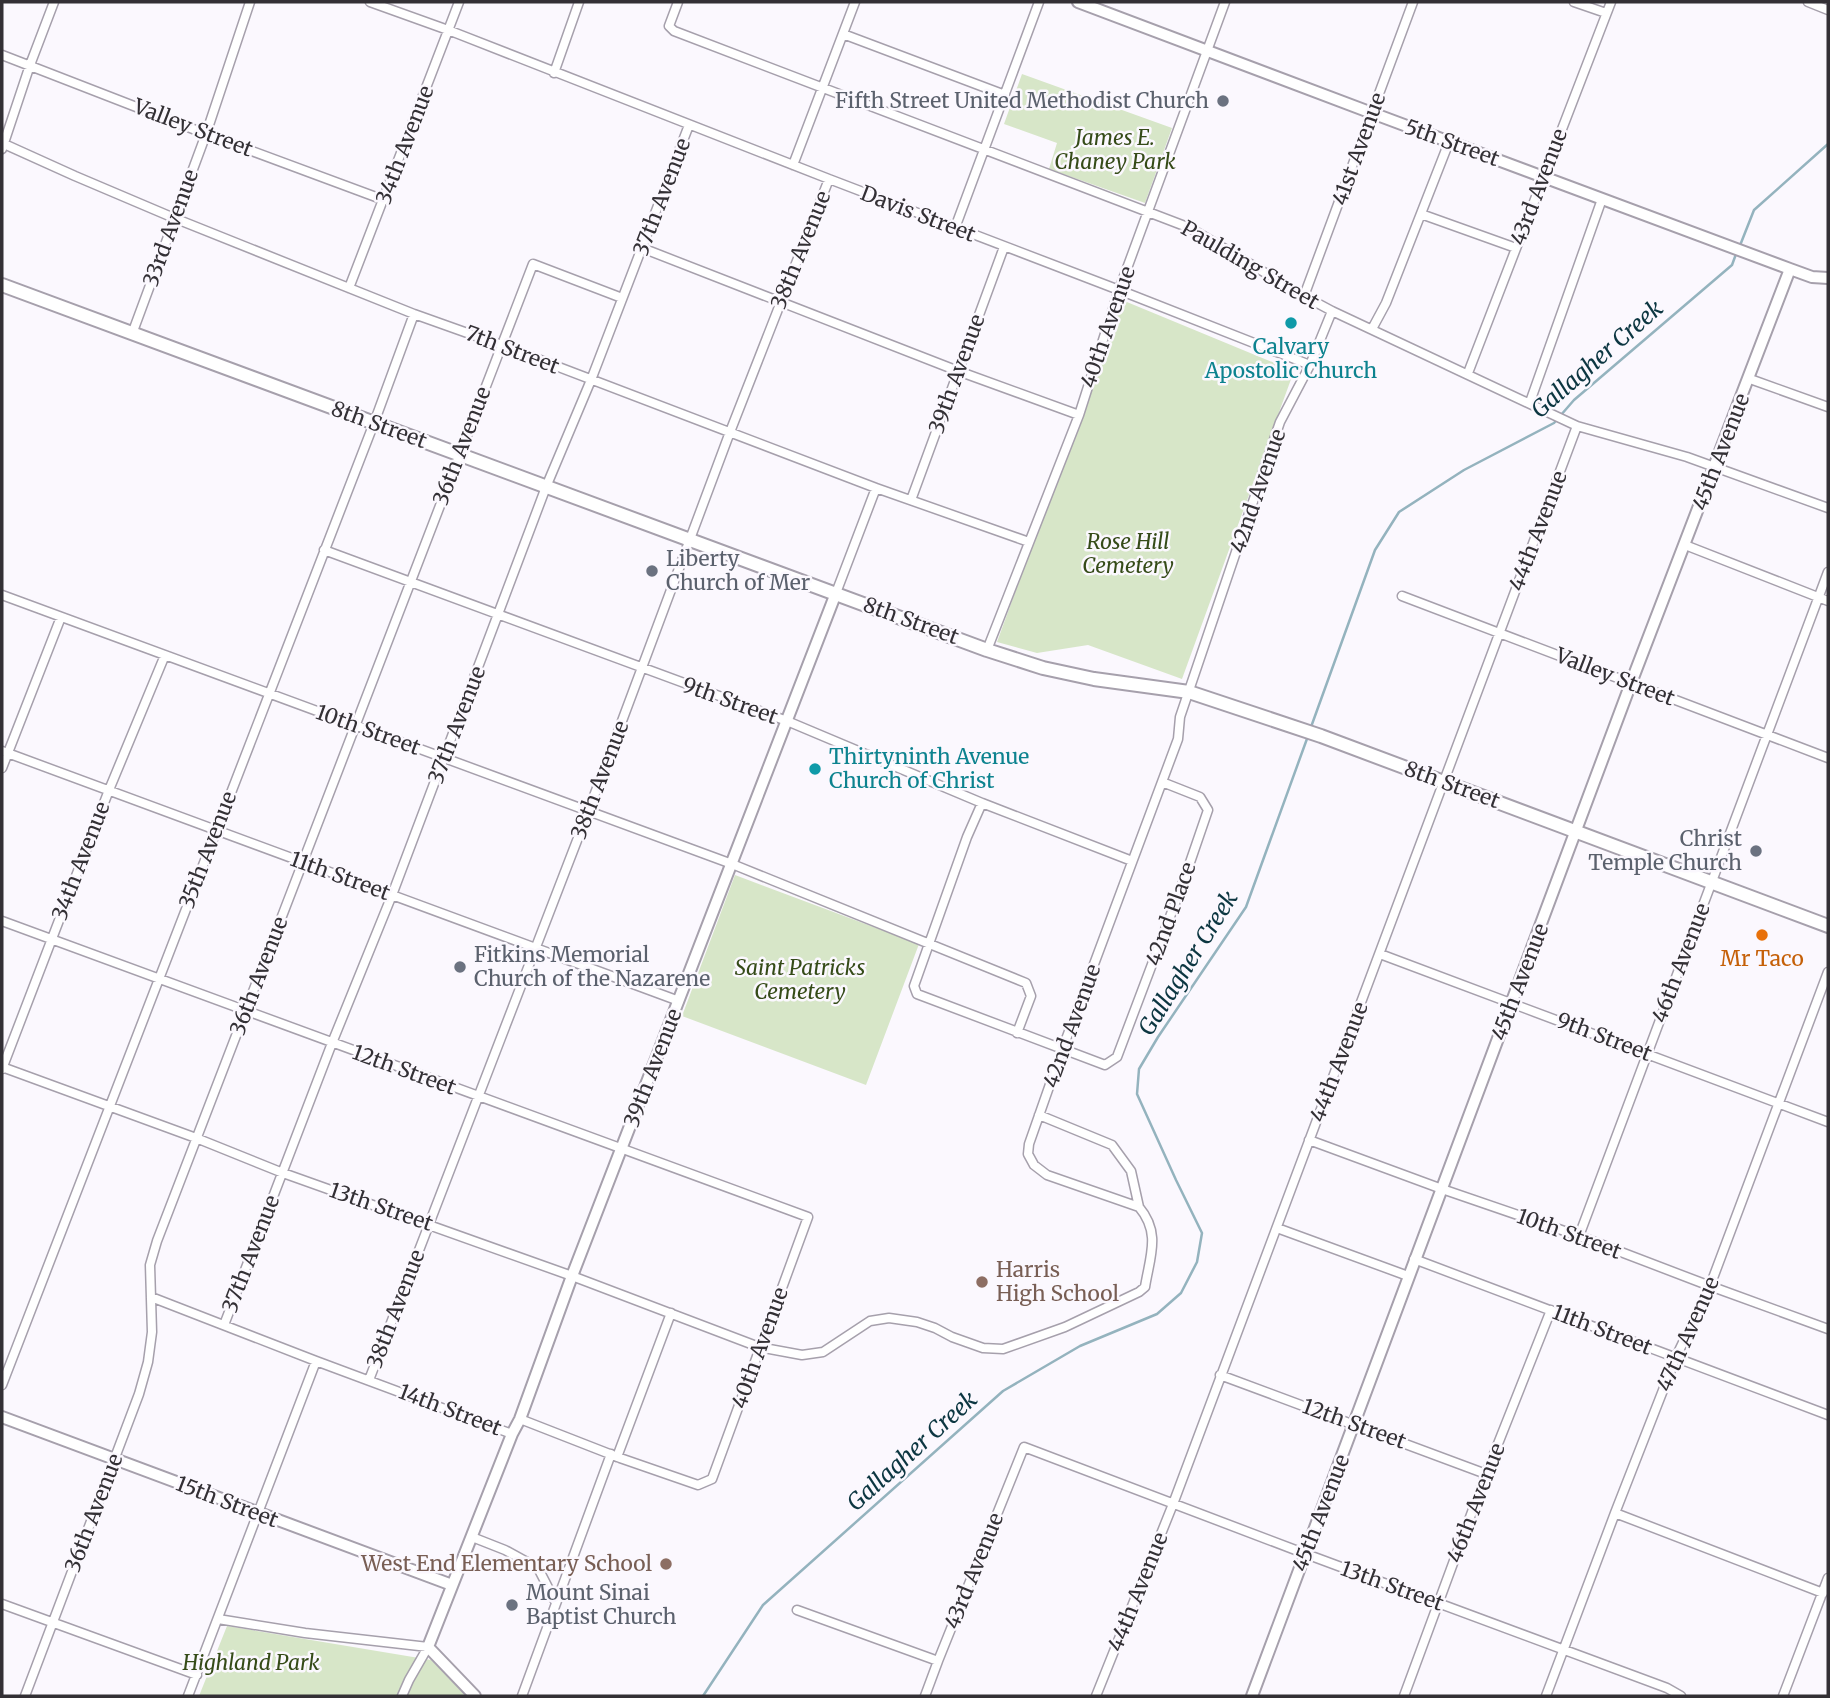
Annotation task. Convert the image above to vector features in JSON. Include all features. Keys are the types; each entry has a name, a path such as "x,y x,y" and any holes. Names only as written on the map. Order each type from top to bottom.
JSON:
{"main road":[{"name":"8th Street","path":"2,285 987,650 1043,668 1189,692 1321,736 1828,926"}],"street":[{"path":"2,145 54,2"},
{"name":"33rd Avenue","path":"132,334 206,134 250,2"},
{"name":"Davis Street","path":"370,2 449,30 1310,365"},
{"name":"34th Avenue","path":"349,288 459,2"},
{"path":"554,73 579,2"},
{"name":"Paulding Street","path":"678,2 669,26 674,31 1190,228 1332,311 1577,426 1715,467 1828,508"},
{"name":"38th Avenue","path":"793,165 855,2"},
{"path":"955,228 1039,2"},
{"name":"5th Street","path":"1078,2 1790,269 1828,280"},
{"name":"40th Avenue","path":"987,650 1079,415 1119,290 1225,2"},
{"name":"41st Avenue","path":"1304,296 1413,2"},
{"path":"1574,2 1606,13"},
{"name":"43rd Avenue","path":"1468,373 1611,2"},
{"path":"1808,2 1828,10"},
{"path":"843,34 1005,95"},
{"name":"Valley Street","path":"2,55 384,200"},
{"name":"37th Avenue","path":"224,1325 392,895 546,487 591,380 690,125"},
{"path":"1373,330 1449,142"},
{"name":"7th Street","path":"2,145 174,218 414,314 876,488 1029,542"},
{"name":"38th Avenue","path":"369,1380 829,179"},
{"path":"1530,402 1602,199"},
{"path":"1421,214 1516,248"},
{"name":"39th Avenue","path":"911,500 1004,247"},
{"path":"642,248 1079,415"},
{"name":"36th Avenue","path":"25,1696 139,1394 148,1362 152,1332 150,1265 196,1138 533,264 622,298"},
{"name":"45th Avenue","path":"1252,1696 1631,683 1790,269"},
{"name":"42nd Avenue","path":"1139,1207 1038,1170 1028,1154 1029,1144 1178,739 1181,716 1280,422 1310,365 1332,311"},
{"name":"35th Avenue","path":"2,1385 414,314"},
{"path":"1749,379 1828,407"},
{"name":"44th Avenue","path":"1096,1696 1173,1504 1577,426"},
{"name":"39th Avenue","path":"428,1647 520,1419 572,1276 876,488"},
{"path":"1685,545 1828,601"},
{"name":"9th Street","path":"324,550 787,721 982,803 1132,861"},
{"name":"46th Avenue","path":"1579,1236 1828,572"},
{"name":"10th Street","path":"2,595 732,864 1026,983 1031,996 1017,1033"},
{"name":"Valley Street","path":"1402,596 1828,758"},
{"path":"2,768 5,752 61,617"},
{"name":"34th Avenue","path":"2,1068 109,790 166,655"},
{"name":"11th Street","path":"5,752 679,1002"},
{"name":"42nd Place","path":"1062,1050 1105,1065 1116,1057 1185,877 1208,810 1200,797 1162,782"},
{"path":"982,803 967,837 914,986 917,994 1062,1050"},
{"name":"12th Street","path":"2,921 808,1217"},
{"name":"9th Street","path":"1380,954 1828,1122"},
{"name":"47th Avenue","path":"1546,1696 1676,1357 1710,1286 1828,972"},
{"name":"13th Street","path":"2,1068 760,1347"},
{"path":"760,1347 803,1355 823,1352 870,1321 889,1318 917,1322 983,1348 1003,1349 1065,1326 1139,1293 1145,1287 1153,1237 1149,1221 1139,1207 1131,1171 1112,1145 1040,1115"},
{"name":"10th Street","path":"1309,1140 1579,1236 1828,1329"},
{"name":"40th Avenue","path":"712,1479 808,1217"},
{"path":"1277,1228 1408,1276"},
{"name":"11th Street","path":"1415,1259 1828,1415"},
{"name":"14th Street","path":"151,1297 512,1434"},
{"name":"46th Avenue","path":"1404,1696 1486,1474 1551,1310"},
{"path":"522,1696 671,1313"},
{"path":"188,1696 316,1361"},
{"name":"12th Street","path":"1220,1375 1486,1474"},
{"name":"15th Street","path":"2,1418 452,1585"},
{"name":"14th Street","path":"520,1419 698,1485 712,1479"},
{"name":"43rd Avenue","path":"925,1696 1024,1447"},
{"name":"13th Street","path":"1024,1447 1667,1688 1681,1696"},
{"path":"1615,1513 1823,1593"},
{"path":"472,1537 505,1550 538,1568 556,1603"},
{"path":"1783,1696 1828,1578"},
{"path":"2,1604 197,1675"},
{"path":"797,1610 938,1661"},
{"path":"219,1619 305,1633 428,1647 475,1696"},
{"path":"402,1696 428,1647"}],"green space":[{"name":"James E. Chaney Park","path":"1022,74 1172,128 1145,203 1049,169 1057,143 1004,124"},
{"name":"Rose Hill Cemetery","path":"1122,300 1294,371 1182,679 1088,645 1037,653 997,642"},
{"name":"Saint Patricks Cemetery","path":"735,875 919,944 866,1085 682,1016"},
{"name":"Highland Park","path":"227,1626 431,1660 466,1696 199,1696"}],"waterway":[{"name":"Gallagher Creek","path":"1739,248 1754,210 1828,144"},
{"name":"Gallagher Creek","path":"1311,727 1375,550 1399,512 1464,470 1554,423 1574,400 1732,265 1736,254"},
{"name":"Gallagher Creek","path":"703,1696 763,1605 1003,1391 1080,1346 1157,1314 1181,1293 1197,1262 1202,1233 1137,1094 1139,1069 1246,907 1308,736"}],"place":[{"name":"Fifth Street United Methodist Church","path":"1223,101"},
{"name":"Calvary Apostolic Church","path":"1291,323"},
{"name":"Liberty Church of Mer","path":"652,571"},
{"name":"Thirtyninth Avenue Church of Christ","path":"815,769"},
{"name":"Christ Temple Church","path":"1756,851"},
{"name":"Mr Taco","path":"1762,935"},
{"name":"Fitkins Memorial Church of the Nazarene","path":"460,967"},
{"name":"Harris High School","path":"982,1282"},
{"name":"West End Elementary School","path":"666,1564"},
{"name":"Mount Sinai Baptist Church","path":"512,1605"}]}
